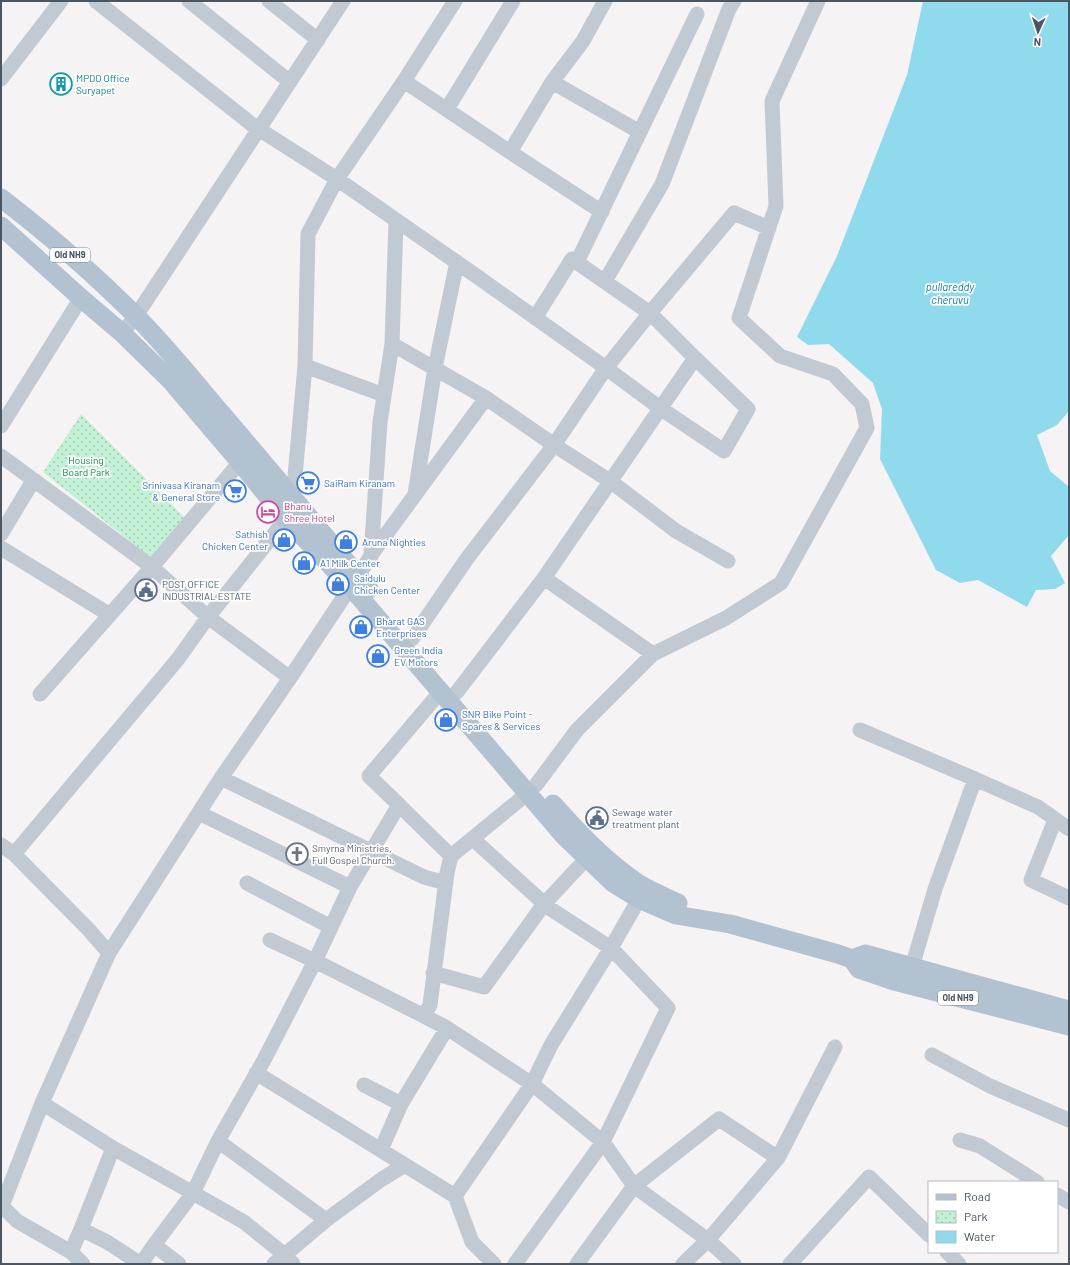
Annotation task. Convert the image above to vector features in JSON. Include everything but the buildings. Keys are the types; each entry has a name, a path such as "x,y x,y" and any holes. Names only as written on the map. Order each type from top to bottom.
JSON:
{"main road":[{"name":"Old NH9","path":"1,198 44,232 94,276 136,316 186,371 246,456 286,519 354,581 412,639 449,692"},
{"name":"Old NH9","path":"1,226 122,333 246,456 292,496 354,581 532,789 565,837 586,859 613,883 639,899 676,915 733,925 845,957 859,969 894,981 1069,1026"},
{"name":"Old NH9","path":"532,789 608,861 640,885 681,904 733,925"},
{"path":"845,957 865,954 1069,1010"}],"street":[{"path":"1,79 61,1"},
{"path":"96,1 258,129 336,179 457,262 660,408 724,451 748,409 650,312 572,259 535,318"},
{"path":"189,1 290,82"},
{"path":"269,1 318,40"},
{"path":"122,333 136,316 343,1"},
{"path":"292,496 305,366 308,234 336,179 404,81 455,1"},
{"path":"447,109 513,1"},
{"path":"510,152 552,82 583,41 605,1"},
{"path":"605,281 662,184 729,9 734,1"},
{"path":"424,1016 430,1005 446,883 452,856 532,789 577,730 653,654 726,618 781,583 867,428 862,404 833,374 780,356 739,318 776,206 772,101 818,1"},
{"path":"577,262 697,14"},
{"path":"404,81 602,212"},
{"path":"552,82 640,132"},
{"path":"412,639 466,560 554,445 606,368 650,312 734,214 769,228"},
{"path":"371,556 380,422 392,344 396,220"},
{"path":"415,494 435,368 457,262"},
{"path":"1,426 81,298"},
{"path":"392,344 486,398 554,445 610,481 676,531 728,561"},
{"path":"452,856 369,776 449,692 544,578 695,358"},
{"path":"305,366 384,395"},
{"path":"83,1264 70,1252 17,1221 2,1206 42,1103 109,953 221,778 290,678 354,581 415,494 486,398"},
{"path":"1,456 152,567 208,617 290,678"},
{"path":"40,694 152,567 246,456"},
{"path":"1,534 33,481"},
{"path":"14,854 178,659 208,617 286,519"},
{"path":"1,548 110,615"},
{"path":"544,578 653,654"},
{"path":"860,730 1038,807 1069,829"},
{"path":"221,778 424,878 446,883"},
{"path":"912,967 935,888 975,779"},
{"path":"81,1229 107,1242 141,1264 192,1193 218,1141 256,1073 350,888 399,805"},
{"path":"199,813 350,888"},
{"path":"1055,820 1031,880 1069,898"},
{"path":"473,839 549,908 611,948 668,1008 603,1142 515,1264"},
{"path":"1,845 14,854 109,953"},
{"path":"433,973 484,987 544,904 586,859"},
{"path":"247,883 331,927"},
{"path":"455,1196 532,1084 551,1045 611,948 639,899"},
{"path":"270,940 447,1028 532,1084 603,1142 634,1186 708,1240 734,1264"},
{"path":"380,1150 401,1104 447,1028"},
{"path":"683,1264 708,1240 778,1158 835,1047"},
{"path":"932,1055 990,1086 1069,1120"},
{"path":"256,1073 455,1196 472,1242 494,1264"},
{"path":"364,1085 401,1104"},
{"path":"42,1103 113,1148 244,1222 284,1261 326,1220 382,1179 405,1165"},
{"path":"578,1264 634,1186 719,1119 778,1158"},
{"path":"960,1140 980,1146 1035,1181"},
{"path":"218,1141 326,1220"},
{"path":"70,1252 81,1229 113,1148"},
{"path":"790,1264 868,1178 928,1234"},
{"path":"1058,1196 1069,1202"},
{"path":"154,1245 180,1264"},
{"path":"947,1253 959,1264"}],"green space":[{"name":"Housing Board Park","path":"81,414 185,518 151,558 43,472"}],"water":[{"name":"pullareddy cheruvu","path":"923,1 1069,1 1069,411 1057,425 1037,435 1050,471 1069,487 1069,535 1051,556 1065,583 1055,589 1036,590 1027,607 978,580 960,583 936,570 880,459 882,409 873,383 829,344 808,345 797,337 837,256 907,75"}],"place":[{"name":"MPDO Office Suryapet","path":"61,84"},
{"name":"SaiRam Kiranam","path":"308,483"},
{"name":"Srinivasa Kiranam & General Store","path":"235,491"},
{"name":"Bhanu Shree Hotel","path":"268,512"},
{"name":"Sathish Chicken Center","path":"284,540"},
{"name":"Aruna Nighties","path":"346,542"},
{"name":"A1 Milk Center","path":"304,563"},
{"name":"Saidulu Chicken Center","path":"338,584"},
{"name":"POST OFFICE INDUSTRIAL ESTATE","path":"146,590"},
{"name":"Bharat GAS Enterprises","path":"361,627"},
{"name":"Green India EV Motors","path":"378,656"},
{"name":"SNR Bike Point - Spares & Services","path":"446,720"},
{"name":"Sewage water treatment plant","path":"597,818"},
{"name":"Smyrna Ministries, Full Gospel Church.","path":"297,854"}]}
